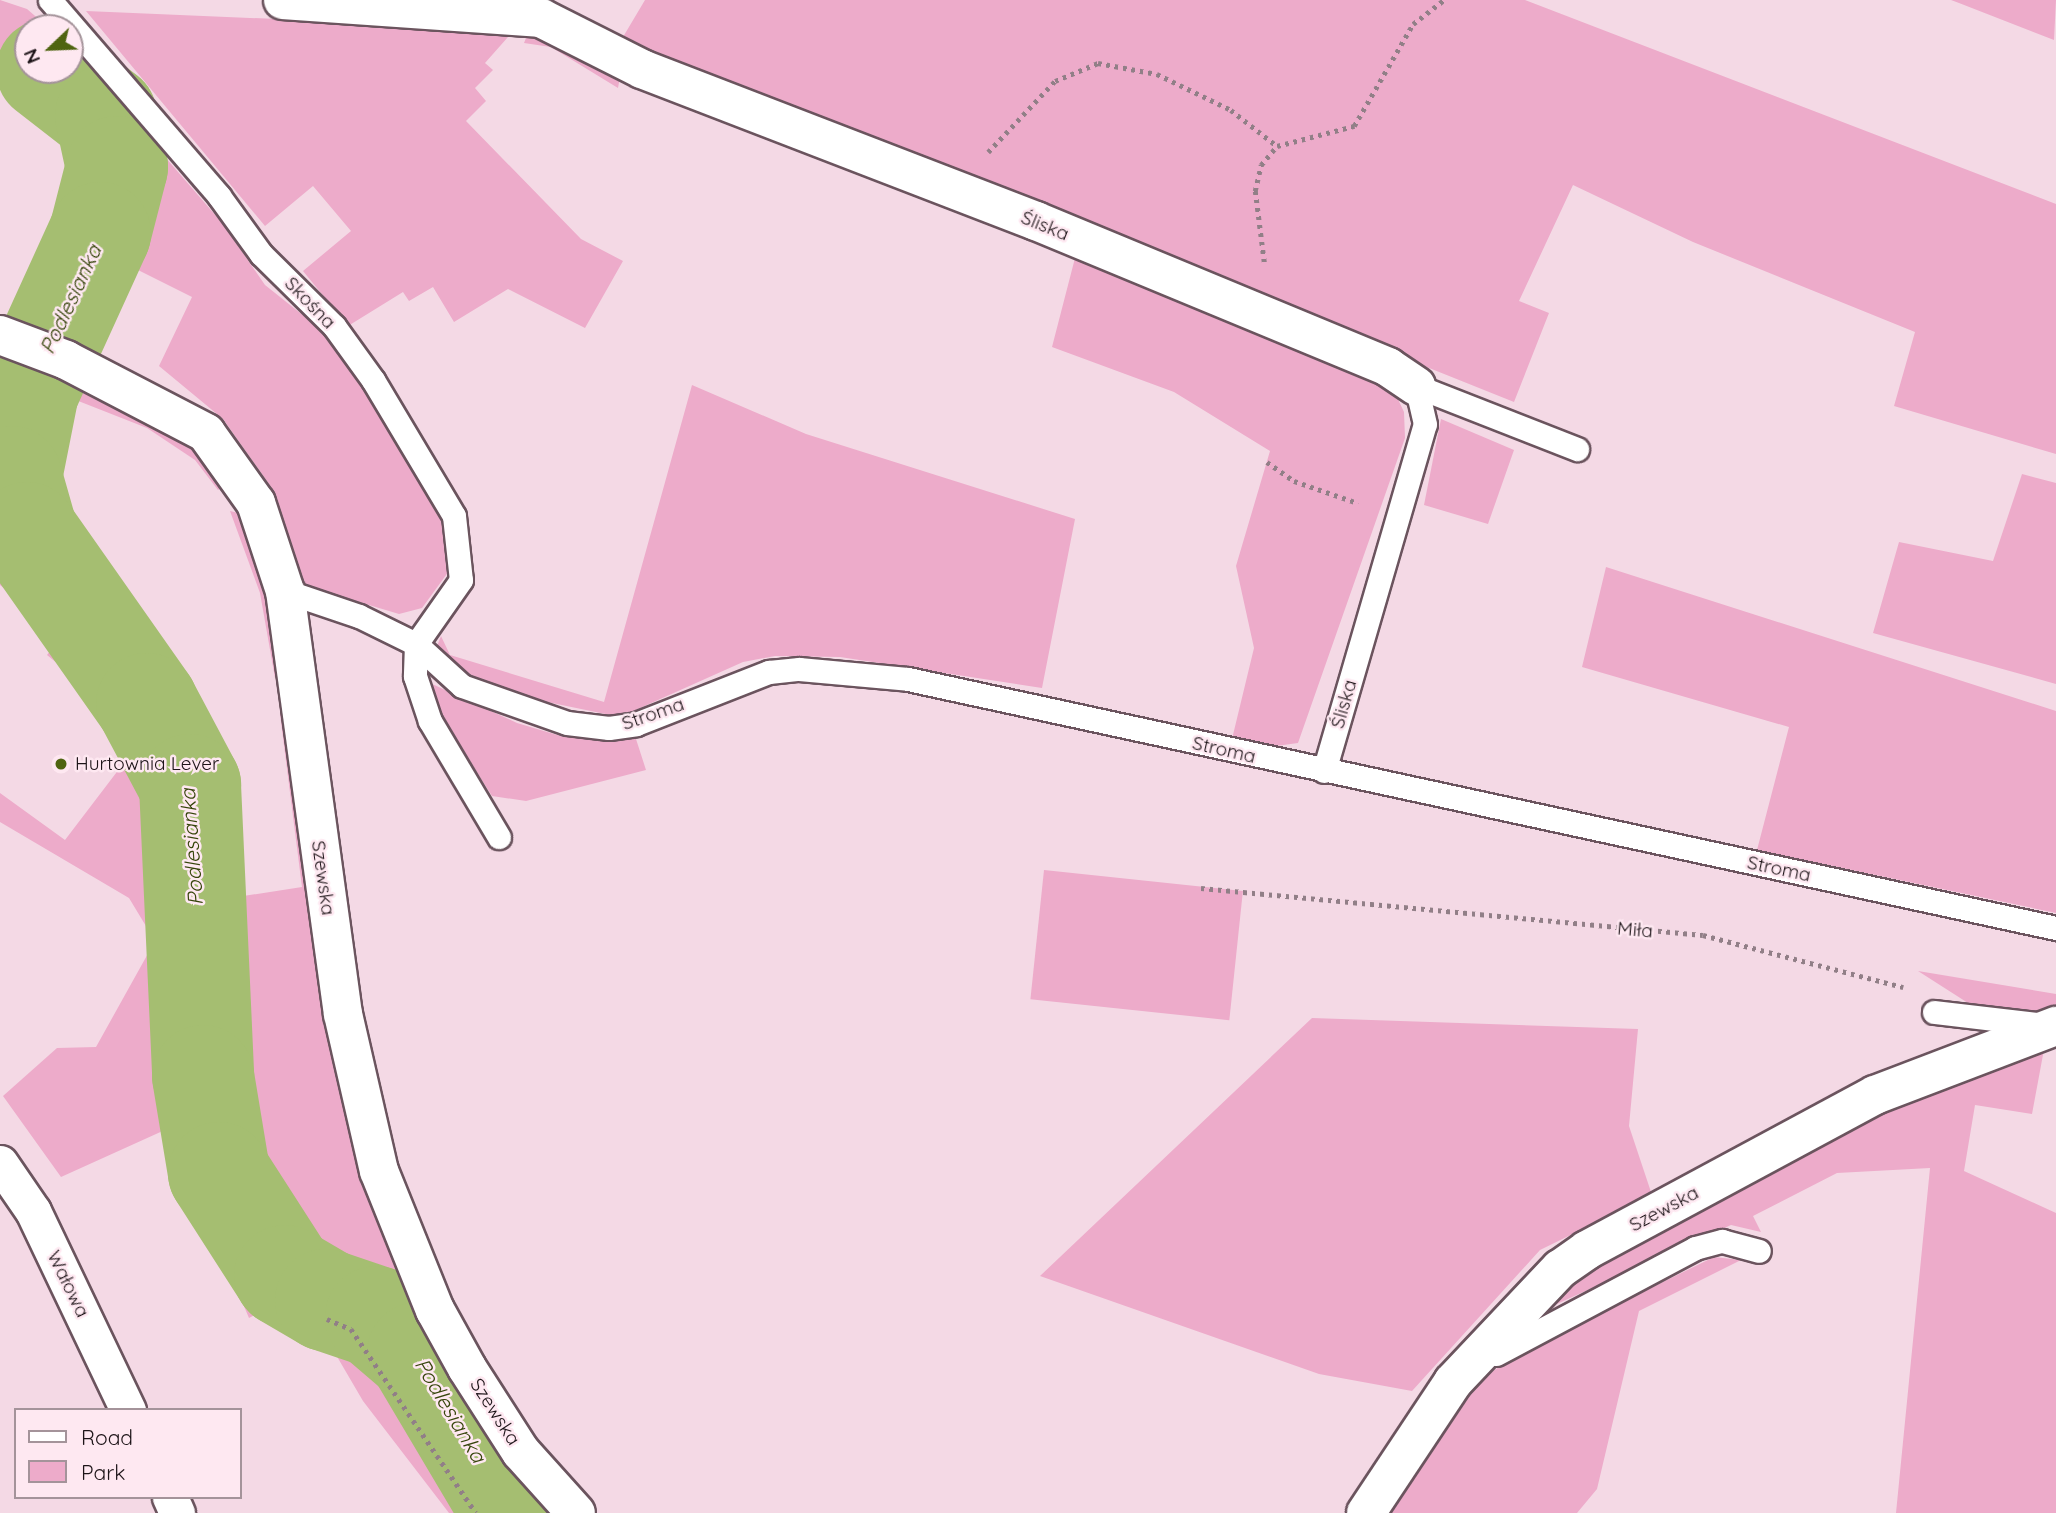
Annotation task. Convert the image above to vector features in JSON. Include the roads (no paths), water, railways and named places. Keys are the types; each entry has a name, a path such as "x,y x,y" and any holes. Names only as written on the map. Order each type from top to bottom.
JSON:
{"street":[{"name":"Śliska","path":"283,0 541,18 642,69 961,194 1388,367 1416,386"},
{"name":"Szewska","path":"10,339 66,359 206,433 256,503 285,591 343,1014 379,1171 435,1310 467,1368 521,1452 576,1513"},
{"name":"Szewska","path":"1366,1513 1452,1382 1560,1269 1587,1250 1875,1095 2055,1026"},
{"name":"Wałowa","path":"0,1163 33,1211 127,1408"}],"lane":[{"name":"Skośna","path":"50,0 219,196 261,254 334,326 373,380 454,516 461,580 416,644"},
{"path":"1416,386 1577,449"},
{"name":"Śliska","path":"1324,771 1425,424 1416,386"},
{"name":"Stroma","path":"285,591 359,615 416,644 462,685 521,709 609,729 672,711 741,678 799,669 1001,696 1324,771 2056,928"},
{"path":"416,644 415,676 430,721 499,837"},
{"path":"1934,1012 2055,1026"},
{"path":"1452,1382 1525,1335 1695,1248 1722,1241 1759,1251"}],"waterway":[{"name":"Podlesianka","path":"65,84 106,116 117,167 100,233 28,391 11,477 27,533 147,704 190,785 203,1076 219,1173 285,1276 326,1300 376,1317 418,1353 513,1513"}],"place":[{"name":"Hurtownia Lever","path":"61,764"}]}
